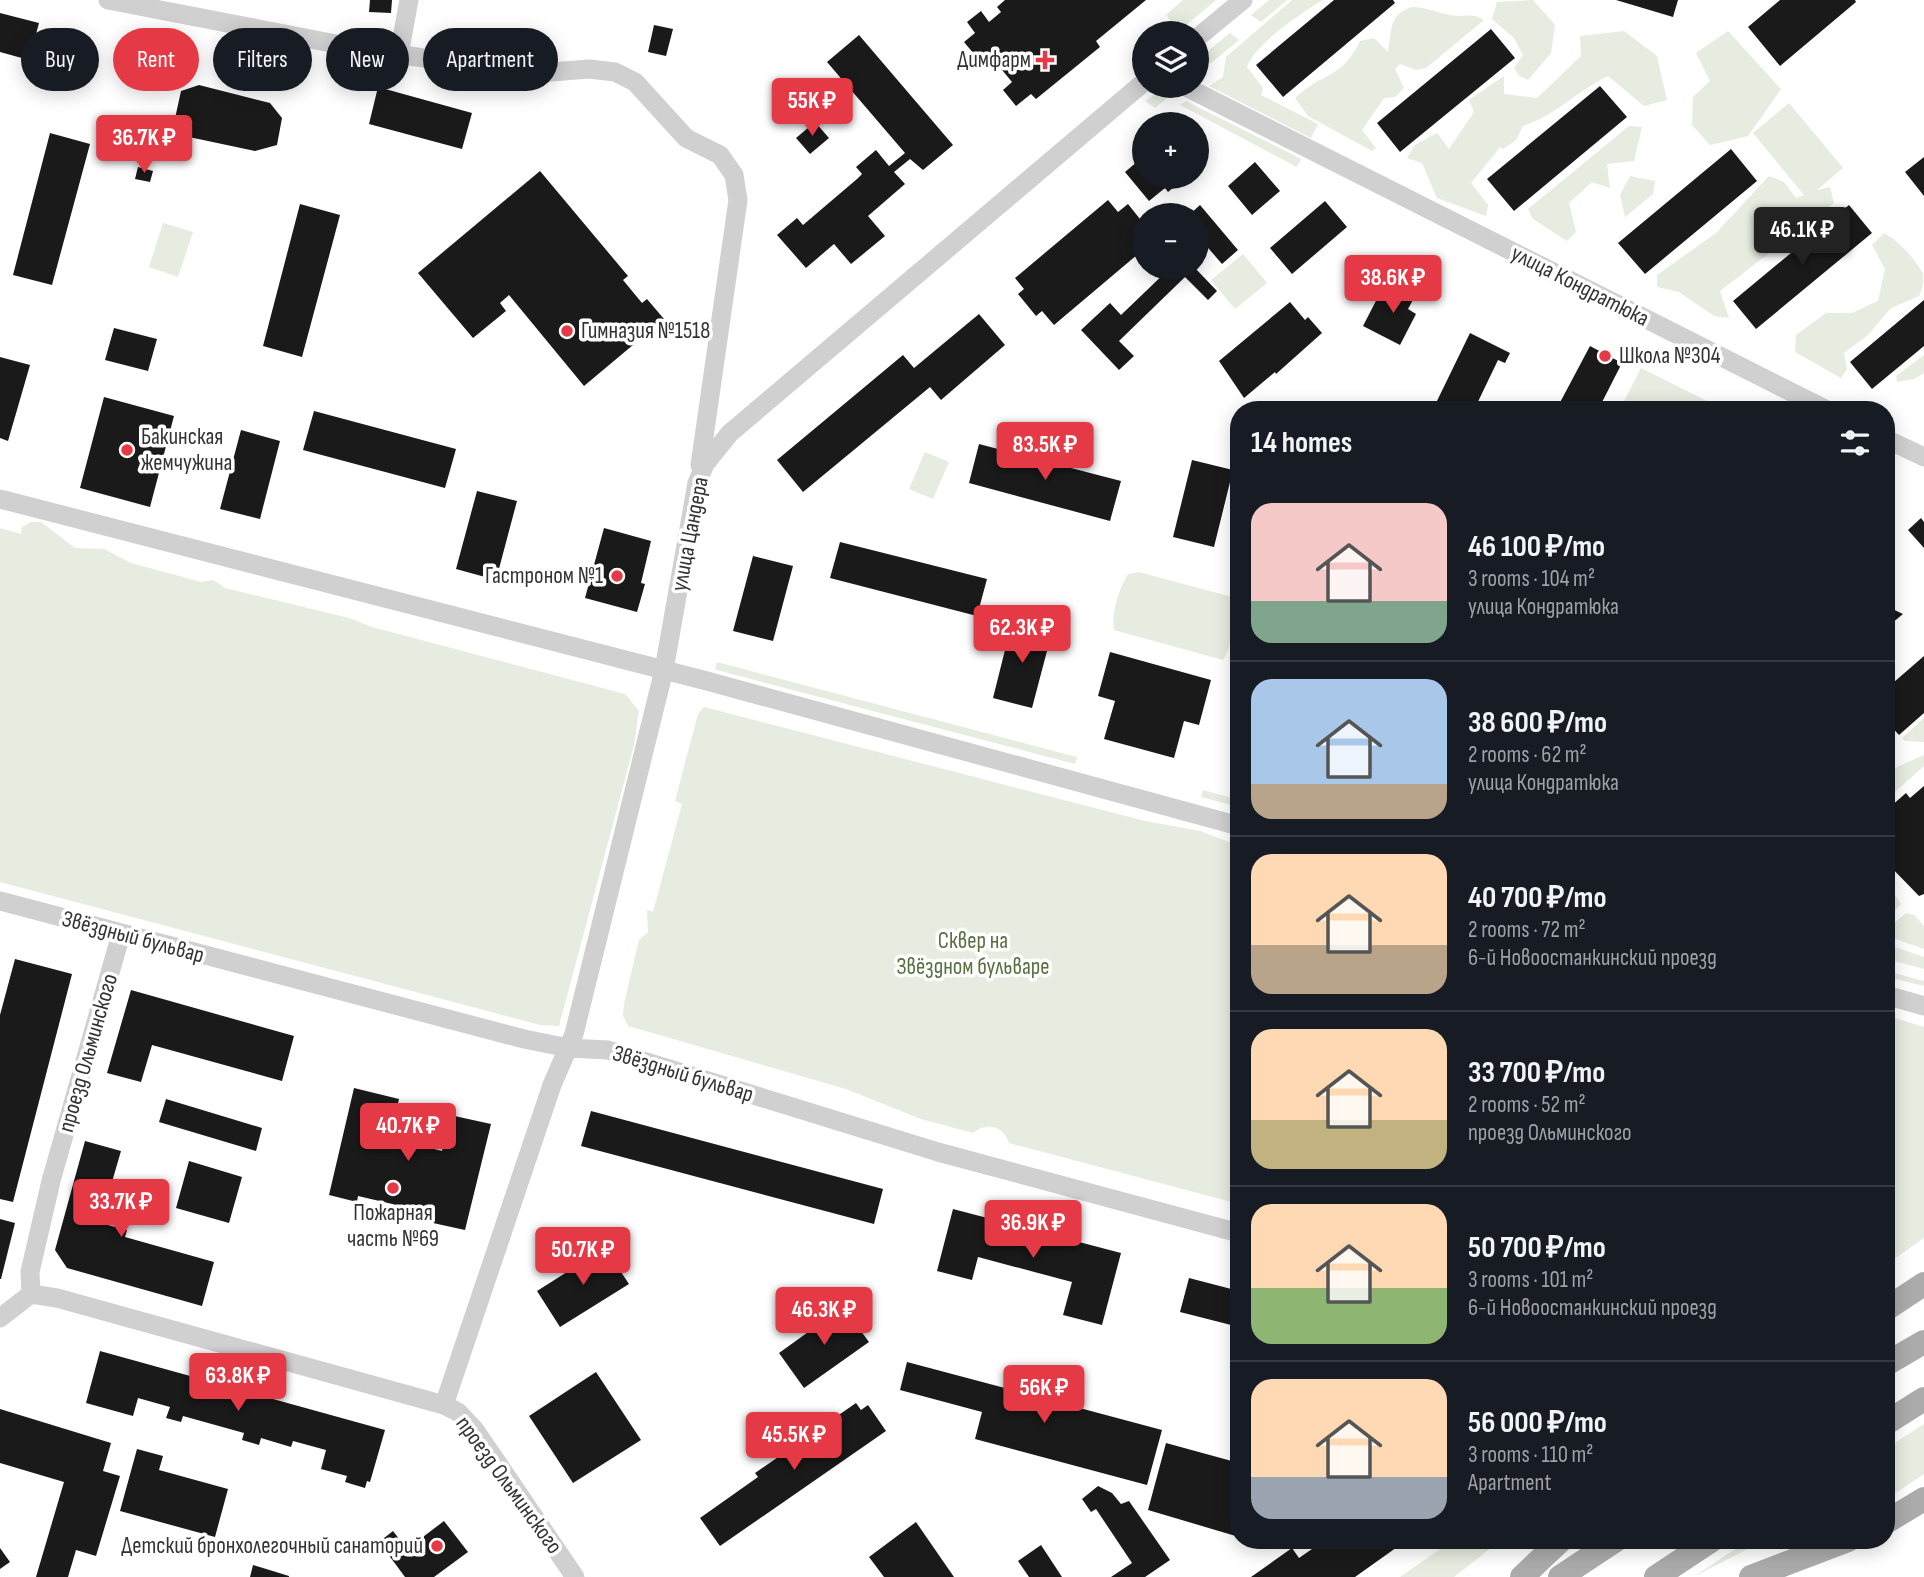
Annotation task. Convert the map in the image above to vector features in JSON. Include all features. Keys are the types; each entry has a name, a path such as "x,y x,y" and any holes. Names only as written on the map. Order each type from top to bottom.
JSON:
{"main road":[{"path":"1895,1303 1924,1284"},
{"path":"1895,1359 1924,1342"},
{"path":"1895,1417 1922,1400"},
{"path":"1895,1516 1924,1499"},
{"path":"1522,1577 1552,1549"},
{"path":"1560,1577 1602,1549"},
{"path":"1656,1577 1698,1549"},
{"path":"1751,1577 1824,1549"}],"street":[{"path":"108,0 326,41"},
{"path":"403,28 408,0"},
{"path":"1209,27 1239,1"},
{"path":"409,56 527,74 589,69 615,72 635,82 686,138 720,155 734,175 738,200 711,402 697,483"},
{"name":"улица Цандера","path":"444,1405 547,1098 569,1048 664,670 697,483 705,464 730,433 1132,92"},
{"name":"улица Кондратюка","path":"1208,98 1809,401"},
{"path":"1895,443 1924,457"},
{"path":"0,499 664,670 1230,824"},
{"name":"Звёздный бульвар","path":"0,901 460,1023 569,1048 607,1050 938,1152 1230,1231"},
{"name":"проезд Ольминского","path":"121,934 51,1181 30,1272 31,1294 57,1298 444,1405 458,1412 475,1430 575,1577"},
{"path":"1895,998 1924,1006"},
{"path":"0,1318 31,1294"},
{"path":"1764,1577 1786,1563"}],"green space":[{"path":"1183,0 1216,0 1191,21 1171,21 1166,15"},
{"path":"1269,0 1287,0 1261,22 1251,15"},
{"path":"1292,0 1323,0 1269,39 1251,58 1247,67 1263,88 1261,95 1318,124 1311,138 1209,86 1223,77 1226,57"},
{"path":"1533,0 1555,25 1551,53 1528,80 1519,76 1514,68 1523,55 1514,38 1492,19 1497,2"},
{"path":"1412,7 1456,16 1476,16 1484,20 1426,68 1416,70 1400,64 1395,69 1404,88 1395,97 1384,98 1362,130 1376,148 1372,151 1308,116 1295,98 1345,63 1360,41 1374,38 1388,52 1392,24 1399,14"},
{"path":"1624,31 1657,56 1667,100 1644,106 1608,76 1546,115 1523,126 1516,140 1503,149 1500,147 1471,183 1488,205 1486,216 1437,198 1422,163 1407,158 1415,145 1437,133 1449,149 1474,112 1469,100 1504,76 1504,94 1537,98 1581,56 1580,36"},
{"path":"1728,31 1781,89 1748,136 1710,145 1692,125 1693,97 1710,81 1696,53"},
{"path":"1230,33 1239,40 1210,64 1209,50"},
{"path":"1149,98 1167,98 1155,108 1145,101"},
{"path":"1186,101 1208,112 1193,112 1180,105"},
{"path":"1789,103 1843,168 1817,190 1830,187 1834,203 1720,291 1729,318 1714,316 1679,292 1657,287 1657,275 1716,233 1769,176 1784,182 1796,198 1804,195 1753,133"},
{"path":"1209,113 1301,159 1297,167 1209,120"},
{"path":"1629,126 1642,127 1634,161 1607,164 1610,188 1592,182 1569,203 1576,232 1567,241 1533,219 1528,209"},
{"path":"1630,176 1655,181 1653,194 1625,217 1620,195"},
{"path":"163,223 193,232 178,277 149,267"},
{"path":"1884,233 1900,245 1920,269 1923,274 1921,291 1919,296 1891,308 1868,335 1844,353 1847,369 1841,378 1795,352 1796,335 1826,313 1852,313 1878,301 1885,269 1872,245"},
{"path":"1243,254 1267,283 1235,309 1211,280"},
{"path":"1924,355 1924,373 1914,379 1897,382 1896,376"},
{"path":"1641,368 1707,401 1624,401"},
{"path":"925,452 949,462 933,499 909,489"},
{"path":"31,522 41,522 75,548 104,549 131,563 201,582 213,580 225,588 349,618 372,627 625,694 639,711 634,745 559,1026 540,1025 0,882 0,528 21,534 22,527"},
{"path":"1139,572 1230,596 1230,642 1223,660 1114,630 1116,602 1128,574"},
{"path":"717,662 1077,757 1075,764 728,673 715,669"},
{"name":"Сквер на Звёздном бульваре","path":"704,707 1145,821 1200,831 1230,843 1230,1202 1009,1143 1007,1137 994,1127 983,1127 973,1133 921,1119 846,1089 628,1026 623,1016 624,1004 639,940 648,932 647,910 653,912 682,804 675,801 698,714"},
{"path":"1924,718 1924,742 1905,741 1902,738"},
{"path":"1924,755 1924,766 1895,792 1897,767"},
{"path":"1203,790 1230,798 1230,805 1201,797"},
{"path":"1895,895 1901,904 1895,910"},
{"path":"1906,913 1914,915 1924,926 1924,949 1895,939 1895,922"},
{"path":"1895,947 1924,957 1924,969 1895,961"},
{"path":"1895,973 1924,981 1924,986 1895,979"},
{"path":"1895,1018 1924,1027 1924,1238 1895,1258"},
{"path":"1924,1424 1924,1474 1895,1494 1895,1443"},
{"path":"1440,1549 1490,1549 1454,1577 1400,1577"},
{"path":"1735,1549 1747,1549 1693,1577"}],"building":[{"path":"370,0 392,0 391,13 369,12"},
{"path":"1005,0 1146,0 1096,41 1100,47 1036,99 1031,94 1016,106 1003,90 1012,82 988,53 979,60 964,42 975,33 967,22 981,11 989,22 1001,12 997,7"},
{"path":"1334,0 1393,0 1395,3 1283,97 1256,65"},
{"path":"1616,0 1678,0 1673,17"},
{"path":"1780,0 1856,2 1780,66 1748,27"},
{"path":"0,13 39,23 38,28 21,28 21,58 0,52"},
{"path":"654,25 673,29 666,56 648,52"},
{"path":"1491,29 1515,58 1400,152 1377,123"},
{"path":"859,35 953,145 923,170 910,159 894,172 905,184 868,216 885,236 851,264 834,244 806,268 777,235 797,218 803,225 857,179 862,174 856,167 876,150 889,166 905,153 827,62"},
{"path":"199,85 213,89 213,91 270,103 282,118 277,145 255,151 189,137 174,123 181,91 199,91"},
{"path":"1600,86 1627,117 1514,211 1487,179"},
{"path":"377,91 392,91 472,113 462,149 369,124"},
{"path":"815,122 829,138 810,154 796,138"},
{"path":"50,133 90,144 52,285 13,275"},
{"path":"1731,149 1757,181 1645,274 1618,243"},
{"path":"1924,157 1924,196 1905,172"},
{"path":"1255,162 1280,191 1252,215 1228,186"},
{"path":"1132,166 1132,180 1125,172"},
{"path":"138,167 153,171 150,182 135,179"},
{"path":"540,171 628,276 623,280 642,303 647,299 664,319 584,386 509,295 500,303 506,311 473,338 418,273"},
{"path":"1139,189 1164,189 1149,201"},
{"path":"1108,200 1118,212 1128,204 1132,209 1132,259 1054,325 1042,311 1036,316 1018,294 1024,289 1015,278"},
{"path":"1325,201 1347,227 1292,274 1270,248"},
{"path":"300,204 340,215 302,357 263,346"},
{"path":"1849,205 1872,233 1756,329 1733,301"},
{"path":"1209,216 1238,250 1222,264 1209,249"},
{"path":"1157,280 1182,280 1119,341 1134,356 1119,370 1081,330 1110,303 1121,315"},
{"path":"1188,280 1206,280 1217,291 1208,300"},
{"path":"1409,281 1420,287 1408,309 1416,314 1400,345 1363,326 1380,293 1397,303"},
{"path":"1924,300 1924,346 1872,389 1850,362"},
{"path":"1290,302 1305,320 1308,317 1322,333 1244,398 1219,361"},
{"path":"979,314 1005,345 941,400 930,387 803,492 777,460 903,355 914,368"},
{"path":"114,328 157,339 148,371 105,360"},
{"path":"1470,333 1510,353 1505,363 1498,360 1478,401 1437,401"},
{"path":"1590,346 1622,363 1603,401 1561,401"},
{"path":"0,357 30,365 8,441 0,438"},
{"name":"Бакинская жемчужина","path":"104,397 174,416 150,507 80,488"},
{"path":"314,411 456,449 445,488 303,450"},
{"path":"241,430 280,441 260,519 220,509"},
{"path":"979,444 1121,481 1110,521 969,483"},
{"path":"1192,460 1230,469 1230,482 1214,547 1173,537"},
{"path":"477,491 517,501 496,580 456,569"},
{"path":"1921,518 1924,522 1924,548 1908,530"},
{"name":"Гастроном №1","path":"604,528 651,541 641,583 645,584 637,612 585,598"},
{"path":"840,542 987,579 977,616 830,578"},
{"path":"753,556 793,566 773,641 733,631"},
{"path":"1895,610 1903,614 1895,621"},
{"path":"1012,622 1052,632 1032,708 993,698"},
{"path":"1110,652 1211,680 1199,725 1184,721 1174,758 1104,739 1115,701 1098,696"},
{"path":"1924,656 1924,713 1899,735 1895,731 1895,681"},
{"path":"1924,786 1924,894 1919,896 1895,871 1895,803 1906,793 1910,798"},
{"path":"15,959 72,974 13,1202 0,1199 0,1015"},
{"path":"131,990 294,1036 282,1081 152,1045 141,1082 107,1073"},
{"path":"354,1088 399,1099 390,1138 442,1151 450,1115 491,1124 465,1230 433,1223 435,1214 358,1196 357,1202 329,1195"},
{"path":"166,1099 262,1128 256,1151 159,1122"},
{"path":"591,1111 883,1189 874,1224 581,1146"},
{"path":"85,1141 121,1151 100,1223 127,1230 125,1237 214,1262 202,1306 67,1268 55,1250"},
{"path":"189,1161 242,1177 229,1223 176,1208"},
{"path":"953,1209 1121,1253 1102,1325 1063,1315 1072,1282 978,1257 972,1280 937,1271"},
{"path":"0,1219 15,1223 1,1279 0,1279"},
{"path":"605,1248 629,1284 560,1327 537,1291"},
{"path":"1189,1278 1230,1289 1230,1325 1180,1312"},
{"path":"843,1307 869,1342 804,1388 779,1353"},
{"path":"100,1351 385,1430 370,1482 367,1481 365,1488 345,1482 347,1476 321,1469 326,1450 293,1441 291,1447 261,1438 259,1445 242,1440 244,1433 183,1416 181,1422 166,1418 170,1407 138,1398 133,1416 86,1403"},
{"path":"907,1362 1162,1430 1147,1485 975,1439 982,1412 900,1390"},
{"path":"596,1372 641,1440 573,1483 529,1416"},
{"path":"856,1403 861,1410 868,1405 886,1431 720,1546 700,1518 758,1477 755,1473"},
{"path":"0,1409 111,1443 103,1471 120,1476 96,1556 76,1550 68,1577 36,1577 64,1482 0,1463"},
{"path":"1166,1443 1230,1461 1230,1534 1148,1510"},
{"path":"137,1449 163,1456 159,1470 228,1489 215,1537 120,1511"},
{"path":"1098,1486 1112,1493 1121,1504 1129,1501 1170,1560 1145,1577 1111,1577 1132,1563 1096,1509 1091,1512 1082,1499"},
{"name":"Детский бронхолегочный санаторий","path":"444,1521 468,1552 434,1577 405,1577 379,1542 393,1531 407,1549"},
{"path":"916,1522 954,1577 884,1577 869,1557"},
{"path":"1041,1545 1062,1577 1029,1577 1018,1561"},
{"path":"0,1548 10,1562 0,1569"},
{"path":"1291,1549 1299,1558 1312,1549 1394,1549 1355,1577 1251,1577"},
{"path":"253,1565 289,1576 289,1577 250,1577"}],"place":[{"name":"Димфарм","path":"1045,60"},
{"name":"Гимназия №1518","path":"567,331"},
{"name":"Школа №304","path":"1605,356"},
{"name":"Бакинская жемчужина","path":"127,450"},
{"name":"Гастроном №1","path":"617,576"},
{"name":"Пожарная часть №69","path":"393,1188"},
{"name":"Детский бронхолегочный санаторий","path":"437,1546"}]}
